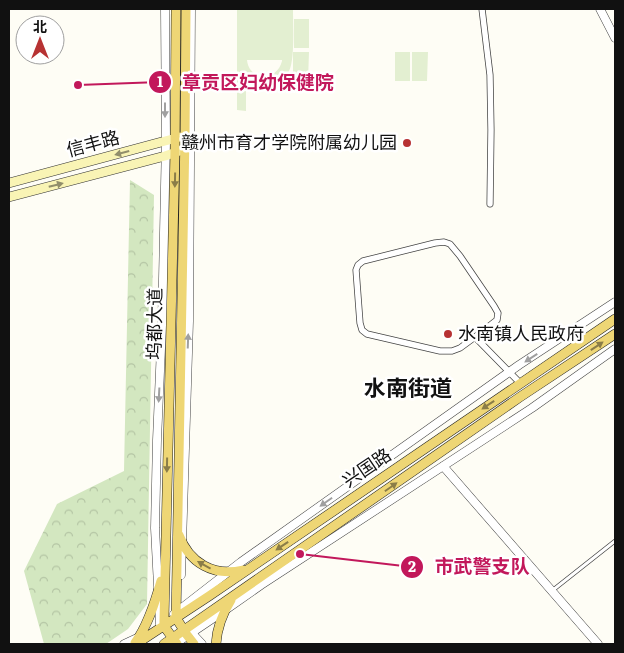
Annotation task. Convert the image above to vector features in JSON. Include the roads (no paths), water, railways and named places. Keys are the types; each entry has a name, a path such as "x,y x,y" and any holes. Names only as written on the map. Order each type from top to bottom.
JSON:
{"main road":[{"name":"坞都大道","path":"162,625 175,152 176,9"},
{"name":"坞都大道","path":"178,614 177,527 186,9"},
{"name":"信丰路","path":"9,183 185,135"},
{"name":"信丰路","path":"9,197 185,149"},
{"name":"兴国路","path":"136,642 251,567 615,318"},
{"name":"兴国路","path":"172,643 237,594 520,397 615,334"},
{"path":"177,527 182,544 190,555 202,564 215,570 228,572 237,572 251,567"},
{"path":"136,642 151,613 159,591 165,542"},
{"path":"216,644 218,627 224,611 237,594"},
{"path":"178,614 194,644"},
{"path":"162,625 172,643"}],"street":[{"path":"162,625 155,528 166,141 165,9"},
{"path":"178,614 189,321 191,9"},
{"path":"482,9 490,75 490,204"},
{"path":"600,9 615,38"},
{"path":"444,242 450,244 498,313 497,320 475,337 460,348 446,351 367,334 362,330 360,323 356,270 358,264 363,261 435,243 444,242"},
{"path":"178,614 241,562 509,372 615,302"},
{"path":"475,337 520,383"},
{"path":"202,644 187,631 224,611 532,408 615,349"},
{"path":"443,466 598,644"},
{"path":"124,644 136,642"}],"lane":[{"path":"552,591 615,541"}],"place":[{"name":"章贡区妇幼保健院","path":"78,85"},
{"name":"赣州市育才学院附属幼儿园","path":"407,143"},
{"name":"水南镇人民政府","path":"448,334"},
{"name":"市武警支队","path":"300,554"}],"district":[{"name":"水南街道","path":"408,388"}]}
